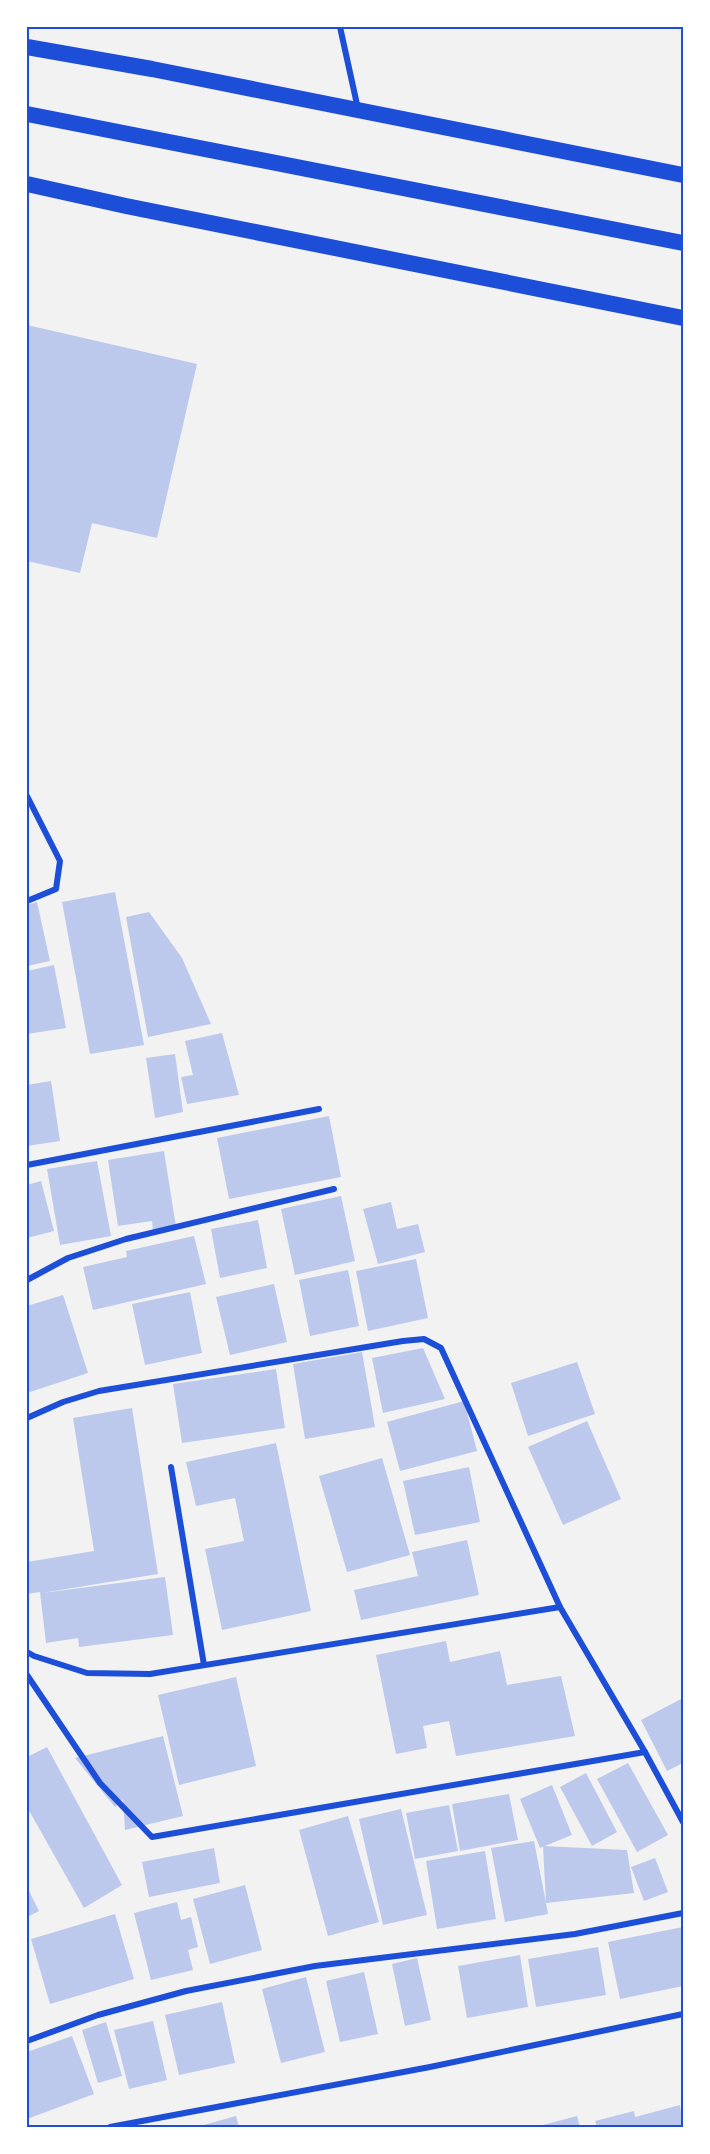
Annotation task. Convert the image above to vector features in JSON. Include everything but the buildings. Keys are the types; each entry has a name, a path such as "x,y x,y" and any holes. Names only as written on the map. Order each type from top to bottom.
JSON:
{"highway":[{"path":"27,47 358,109 683,176"},
{"path":"27,114 683,243"},
{"path":"27,184 126,207 683,318"}],"street":[{"path":"340,27 358,109"},
{"path":"27,796 60,861 56,889 27,901"},
{"path":"27,1165 319,1109"},
{"path":"27,1280 68,1258 126,1239 334,1189"},
{"path":"27,1418 63,1401 99,1391 424,1339 441,1348 560,1607 683,1822"},
{"path":"171,1467 204,1665"},
{"path":"27,1652 87,1673 150,1674 560,1607"},
{"path":"27,1675 100,1783 152,1837 645,1752"},
{"path":"27,2041 98,2015 186,1991 315,1966 575,1934 683,1913"},
{"path":"110,2127 430,2067 683,2014"}]}
